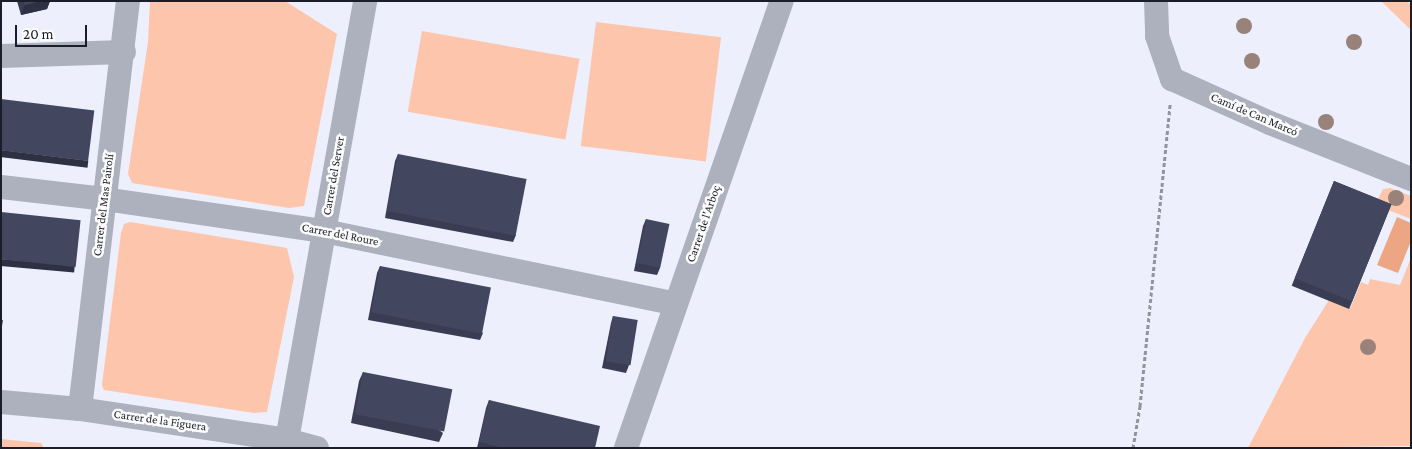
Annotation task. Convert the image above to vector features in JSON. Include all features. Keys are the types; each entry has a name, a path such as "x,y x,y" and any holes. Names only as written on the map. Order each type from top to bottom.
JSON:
{"street":[{"name":"Carrer del Mas Pairolí","path":"80,409 104,199 124,52 128,1"},
{"name":"Carrer del Server","path":"287,440 365,1"},
{"name":"Carrer de l'Arboç","path":"626,448 782,1"},
{"path":"1156,1 1157,36 1172,79"},
{"path":"1,56 124,52"},
{"name":"Camí de Can Marcó","path":"1172,79 1270,123 1411,179"},
{"name":"Carrer del Roure","path":"1,187 104,199 324,231 676,304"},
{"name":"Carrer de la Figuera","path":"1,402 80,409 287,440 317,448"}],"path":[{"path":"1133,448 1140,406 1172,79"}],"shaded area":[{"path":"150,1 285,1 337,34 304,206 289,208 132,183 128,174 148,42"},
{"path":"1381,1 1407,1 1411,5 1411,30"},
{"path":"596,22 721,37 706,161 581,146"},
{"path":"422,31 580,59 565,140 408,112"},
{"path":"1390,188 1411,196 1411,219 1375,205 1383,189"},
{"path":"1397,217 1411,223 1411,241 1398,273 1377,265"},
{"path":"130,222 287,248 294,277 267,412 254,413 104,390 102,385 121,233 124,224"},
{"path":"1411,258 1411,446 1248,448 1305,338 1329,300 1350,309 1361,282 1368,285 1370,279 1400,285"},
{"path":"1,439 41,443 44,448 1,448"}],"building":[{"path":"23,1 41,1 25,5"},
{"path":"1,99 94,110 88,161 1,150"},
{"path":"398,154 527,179 516,236 387,211"},
{"path":"1334,181 1391,204 1352,302 1295,278"},
{"path":"1,212 81,220 76,267 1,259"},
{"path":"646,219 669,224 660,268 637,263"},
{"path":"380,266 491,288 482,334 371,312"},
{"path":"613,316 638,320 630,365 606,361"},
{"path":"363,372 452,389 444,432 355,414"},
{"path":"489,400 600,426 595,448 504,448 479,442"}]}
